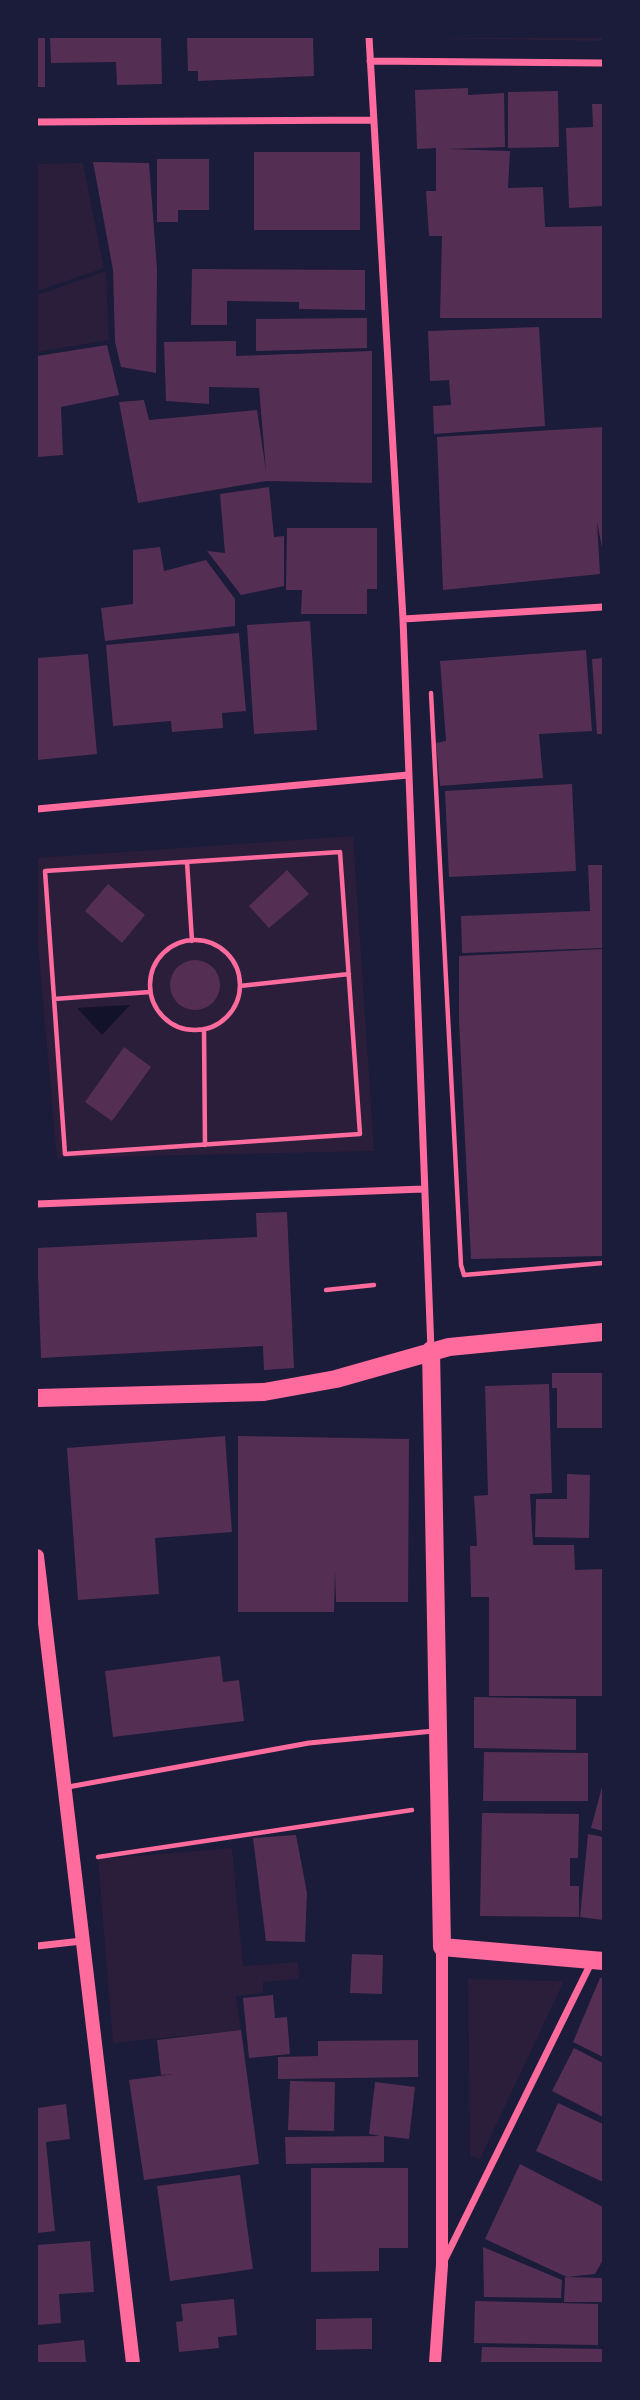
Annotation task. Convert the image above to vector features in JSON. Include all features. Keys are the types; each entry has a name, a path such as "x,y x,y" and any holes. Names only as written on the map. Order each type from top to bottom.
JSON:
{"main road":[{"path":"37,1398 264,1392 335,1379 431,1350 603,1332"},
{"path":"431,1381 453,1352 469,1344"},
{"path":"431,1350 442,1947 598,1961"},
{"path":"37,1556 134,2363"}],"street":[{"path":"369,37 403,619 431,1350"},
{"path":"370,61 603,63"},
{"path":"37,122 374,120"},
{"path":"403,619 603,607"},
{"path":"37,809 408,775"},
{"path":"37,1204 423,1189"},
{"path":"37,1947 83,1941"},
{"path":"435,2363 442,2265 442,1947"},
{"path":"442,2265 598,1961"}],"lane":[{"path":"64,1787 82,1786 309,1743 438,1731"}],"path":[{"path":"430,685 461,1265 464,1275 603,1263"},
{"path":"340,852 349,974 360,1134 65,1154 45,871 340,852"},
{"path":"187,862 192,941"},
{"path":"192,941 216,946 225,953 233,962 240,986 238,998 225,1018 204,1029 183,1029 164,1018 150,992 153,968 160,957 180,943 192,941"},
{"path":"240,986 349,974"},
{"path":"54,999 150,992"},
{"path":"204,1029 205,1145"},
{"path":"326,1290 374,1285"},
{"path":"73,1860 440,1806"}],"shaded area":[{"path":"603,37 603,41 418,38"},
{"path":"83,163 104,268 37,291 37,164"},
{"path":"106,271 109,340 37,352 37,295"},
{"path":"353,836 374,1151 57,1158 37,934 37,858"},
{"path":"130,1005 102,1035 77,1008"},
{"path":"232,1848 243,1966 298,1962 299,1979 263,1982 263,1993 236,1996 241,2030 113,2043 98,1859"},
{"path":"468,1979 564,1981 480,2159 470,2156"}],"building":[{"path":"37,37 45,37 45,87 37,87"},
{"path":"50,37 161,37 162,84 117,85 116,62 51,63"},
{"path":"187,37 313,37 314,76 198,81 198,71 188,71"},
{"path":"468,88 468,95 504,93 505,147 447,149 510,151 508,188 543,187 545,227 603,226 603,318 440,318 442,236 429,236 426,191 436,191 436,148 417,149 415,90"},
{"path":"558,91 559,147 508,148 508,92"},
{"path":"592,104 603,104 603,206 569,208 566,128 593,127"},
{"path":"254,152 360,152 360,230 254,230"},
{"path":"157,159 209,159 209,210 178,210 178,222 157,222"},
{"path":"93,162 149,163 157,269 156,373 121,367 115,342 113,270"},
{"path":"192,269 365,270 365,310 299,309 299,302 227,301 227,325 191,325"},
{"path":"367,318 367,348 256,351 256,319"},
{"path":"539,327 545,426 434,434 433,406 451,405 449,380 430,381 428,331"},
{"path":"236,341 236,356 372,351 372,483 266,481 138,503 119,402 144,400 149,420 257,410 266,471 259,388 209,387 209,404 166,401 164,342"},
{"path":"107,345 119,395 61,407 63,455 37,457 37,356"},
{"path":"603,427 603,553 597,522 600,574 443,590 437,437"},
{"path":"269,487 274,537 284,536 284,586 241,595 207,551 225,553 220,494"},
{"path":"287,528 377,528 377,589 367,589 367,614 301,614 302,590 286,590"},
{"path":"160,547 164,571 206,560 235,599 235,626 105,641 101,608 133,604 133,550"},
{"path":"310,621 317,730 254,734 247,625"},
{"path":"239,633 246,711 222,713 223,728 172,732 171,721 113,726 106,645"},
{"path":"586,650 592,731 539,734 543,778 440,786 436,743 446,741 440,661"},
{"path":"88,654 97,754 37,760 37,658"},
{"path":"603,658 603,734 597,734 592,659"},
{"path":"572,784 576,871 449,877 445,791"},
{"path":"588,865 603,865 603,948 462,953 461,916 590,911"},
{"path":"287,870 309,894 269,928 249,906"},
{"path":"108,884 145,915 122,943 85,911"},
{"path":"603,949 603,1256 471,1259 459,1020 459,956"},
{"path":"195,960 213,967 220,985 213,1003 195,1010 177,1003 170,985 177,967"},
{"path":"124,1047 151,1067 112,1121 85,1102"},
{"path":"287,1212 294,1368 264,1370 263,1346 41,1358 37,1248 257,1237 256,1213"},
{"path":"552,1373 603,1373 603,1428 557,1428 557,1388 552,1388"},
{"path":"549,1384 552,1493 530,1494 533,1545 574,1545 575,1570 603,1569 603,1696 489,1696 489,1597 471,1597 470,1546 477,1546 474,1496 488,1495 485,1386"},
{"path":"225,1436 232,1532 155,1538 159,1594 78,1600 67,1448"},
{"path":"238,1436 409,1439 408,1602 336,1602 335,1571 334,1612 238,1612"},
{"path":"567,1474 590,1475 589,1538 535,1537 536,1499 567,1499"},
{"path":"220,1656 223,1682 239,1680 244,1721 113,1737 105,1671"},
{"path":"474,1697 576,1699 576,1750 474,1748"},
{"path":"484,1752 588,1753 588,1801 483,1801"},
{"path":"603,1787 603,1831 591,1828"},
{"path":"482,1813 579,1814 578,1858 570,1858 570,1886 579,1886 579,1917 480,1916"},
{"path":"588,1834 603,1837 603,1920 580,1917"},
{"path":"296,1835 307,1893 305,1942 266,1941 253,1838"},
{"path":"352,1954 383,1955 382,1994 350,1993"},
{"path":"600,1978 603,1978 603,2057 573,2042"},
{"path":"273,1995 275,2018 287,2017 290,2054 249,2058 243,1998"},
{"path":"241,2030 259,2164 144,2180 129,2080 174,2074 161,2075 157,2040"},
{"path":"418,2040 418,2077 278,2079 278,2057 318,2056 318,2041"},
{"path":"574,2048 603,2063 603,2117 552,2091"},
{"path":"290,2081 335,2082 334,2131 288,2130"},
{"path":"375,2082 415,2087 409,2139 384,2136 384,2162 286,2164 285,2137 380,2136 369,2134"},
{"path":"558,2103 603,2124 603,2182 536,2151"},
{"path":"66,2104 70,2139 46,2142 55,2231 37,2233 37,2108"},
{"path":"520,2164 603,2207 603,2260 595,2274 567,2277 485,2239"},
{"path":"311,2168 408,2168 408,2248 379,2248 379,2271 311,2272"},
{"path":"240,2175 253,2269 170,2281 157,2186"},
{"path":"90,2241 94,2292 59,2294 61,2323 37,2325 37,2245"},
{"path":"483,2247 562,2280 561,2298 484,2297"},
{"path":"565,2277 603,2278 603,2302 564,2302"},
{"path":"234,2299 237,2335 218,2337 219,2348 179,2352 176,2322 183,2321 181,2304"},
{"path":"475,2301 598,2304 598,2345 474,2343"},
{"path":"372,2318 372,2349 316,2350 316,2319"},
{"path":"84,2340 86,2363 37,2363 37,2345"},
{"path":"482,2347 603,2349 603,2363 481,2363"}]}
